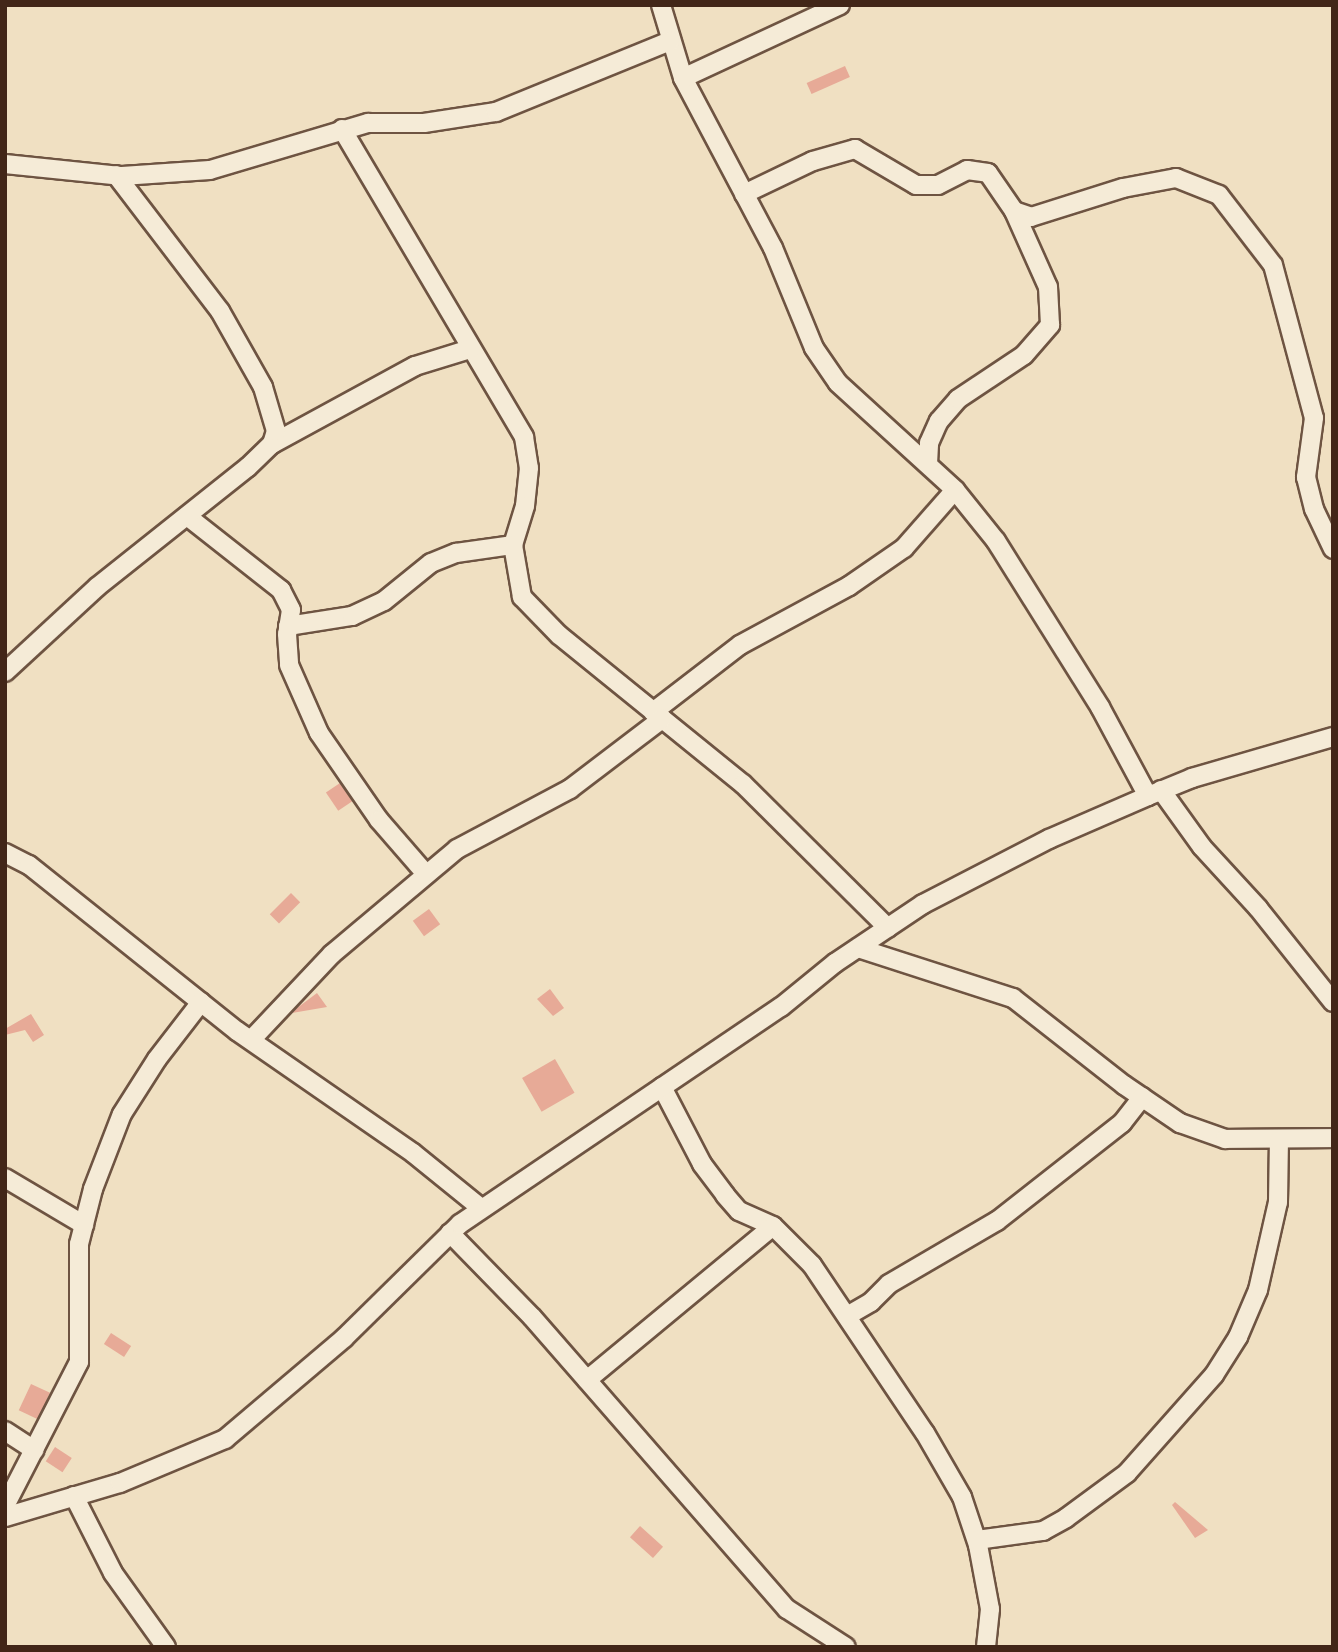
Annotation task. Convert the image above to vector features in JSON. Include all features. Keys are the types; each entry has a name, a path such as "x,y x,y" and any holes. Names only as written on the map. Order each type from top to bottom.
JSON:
{"street":[{"path":"661,5 683,78 773,248 795,309 820,357 838,383 955,490 996,541 1155,793 1258,908 1333,1002"},
{"path":"683,78 840,5"},
{"path":"5,164 116,176 210,170 342,129 496,111 670,41"},
{"path":"342,129 524,437 528,481 513,545 522,597 559,635 743,784 888,928"},
{"path":"744,194 813,161 856,149 916,185 938,185 967,170 988,173 1014,211 1048,287 1050,325 1024,355 958,399 939,421 929,443 928,464"},
{"path":"116,176 220,311 243,350 275,424 272,443"},
{"path":"1014,211 1031,217 1123,188 1175,178 1219,195 1273,265 1314,418 1306,477 1314,509 1333,549"},
{"path":"5,672 97,586 187,516 272,443 415,366 470,349"},
{"path":"251,1040 332,954 457,849 570,789 740,645 849,586 904,548 955,490"},
{"path":"187,516 281,590 292,610 288,626 289,665 319,733 379,820 426,874"},
{"path":"288,626 352,616 384,601 431,563 456,552 513,545"},
{"path":"5,1517 131,1479 225,1439 323,1356 450,1233 481,1208 781,1007 923,904 1049,839 1155,793 1333,737"},
{"path":"5,853 29,865 251,1040 413,1153 481,1208"},
{"path":"859,948 1013,998 1142,1097 1180,1122 1225,1139 1279,1142 1333,1138"},
{"path":"5,1506 79,1362 79,1244 122,1114 157,1059 201,1002"},
{"path":"662,1087 702,1164 725,1195 739,1211 773,1226 812,1265 925,1433 962,1497 977,1540 990,1609 986,1647"},
{"path":"847,1316 900,1277 997,1221 1122,1123 1142,1097"},
{"path":"977,1540 1043,1531 1066,1518 1126,1473 1213,1375 1238,1337 1258,1290 1278,1202 1279,1142"},
{"path":"5,1178 84,1225"},
{"path":"587,1380 773,1226"},
{"path":"450,1233 587,1380 787,1609 846,1647"},
{"path":"5,1432 34,1450"},
{"path":"74,1496 113,1573 166,1647"}],"building":[{"path":"845,66 850,77 812,94 807,83"},
{"path":"340,783 352,801 338,811 326,793"},
{"path":"291,893 300,902 279,923 270,914"},
{"path":"429,909 440,924 424,936 413,921"},
{"path":"550,989 564,1008 553,1016 537,999"},
{"path":"317,993 327,1007 292,1013 297,1008"},
{"path":"31,1014 44,1035 33,1042 25,1030 5,1035 5,1029"},
{"path":"555,1059 574,1093 542,1112 522,1078"},
{"path":"111,1333 131,1346 124,1357 104,1344"},
{"path":"31,1384 50,1393 38,1419 19,1410"},
{"path":"55,1447 72,1458 63,1472 46,1461"},
{"path":"1175,1502 1208,1530 1195,1538 1172,1505"},
{"path":"640,1526 663,1547 653,1558 630,1537"}]}
